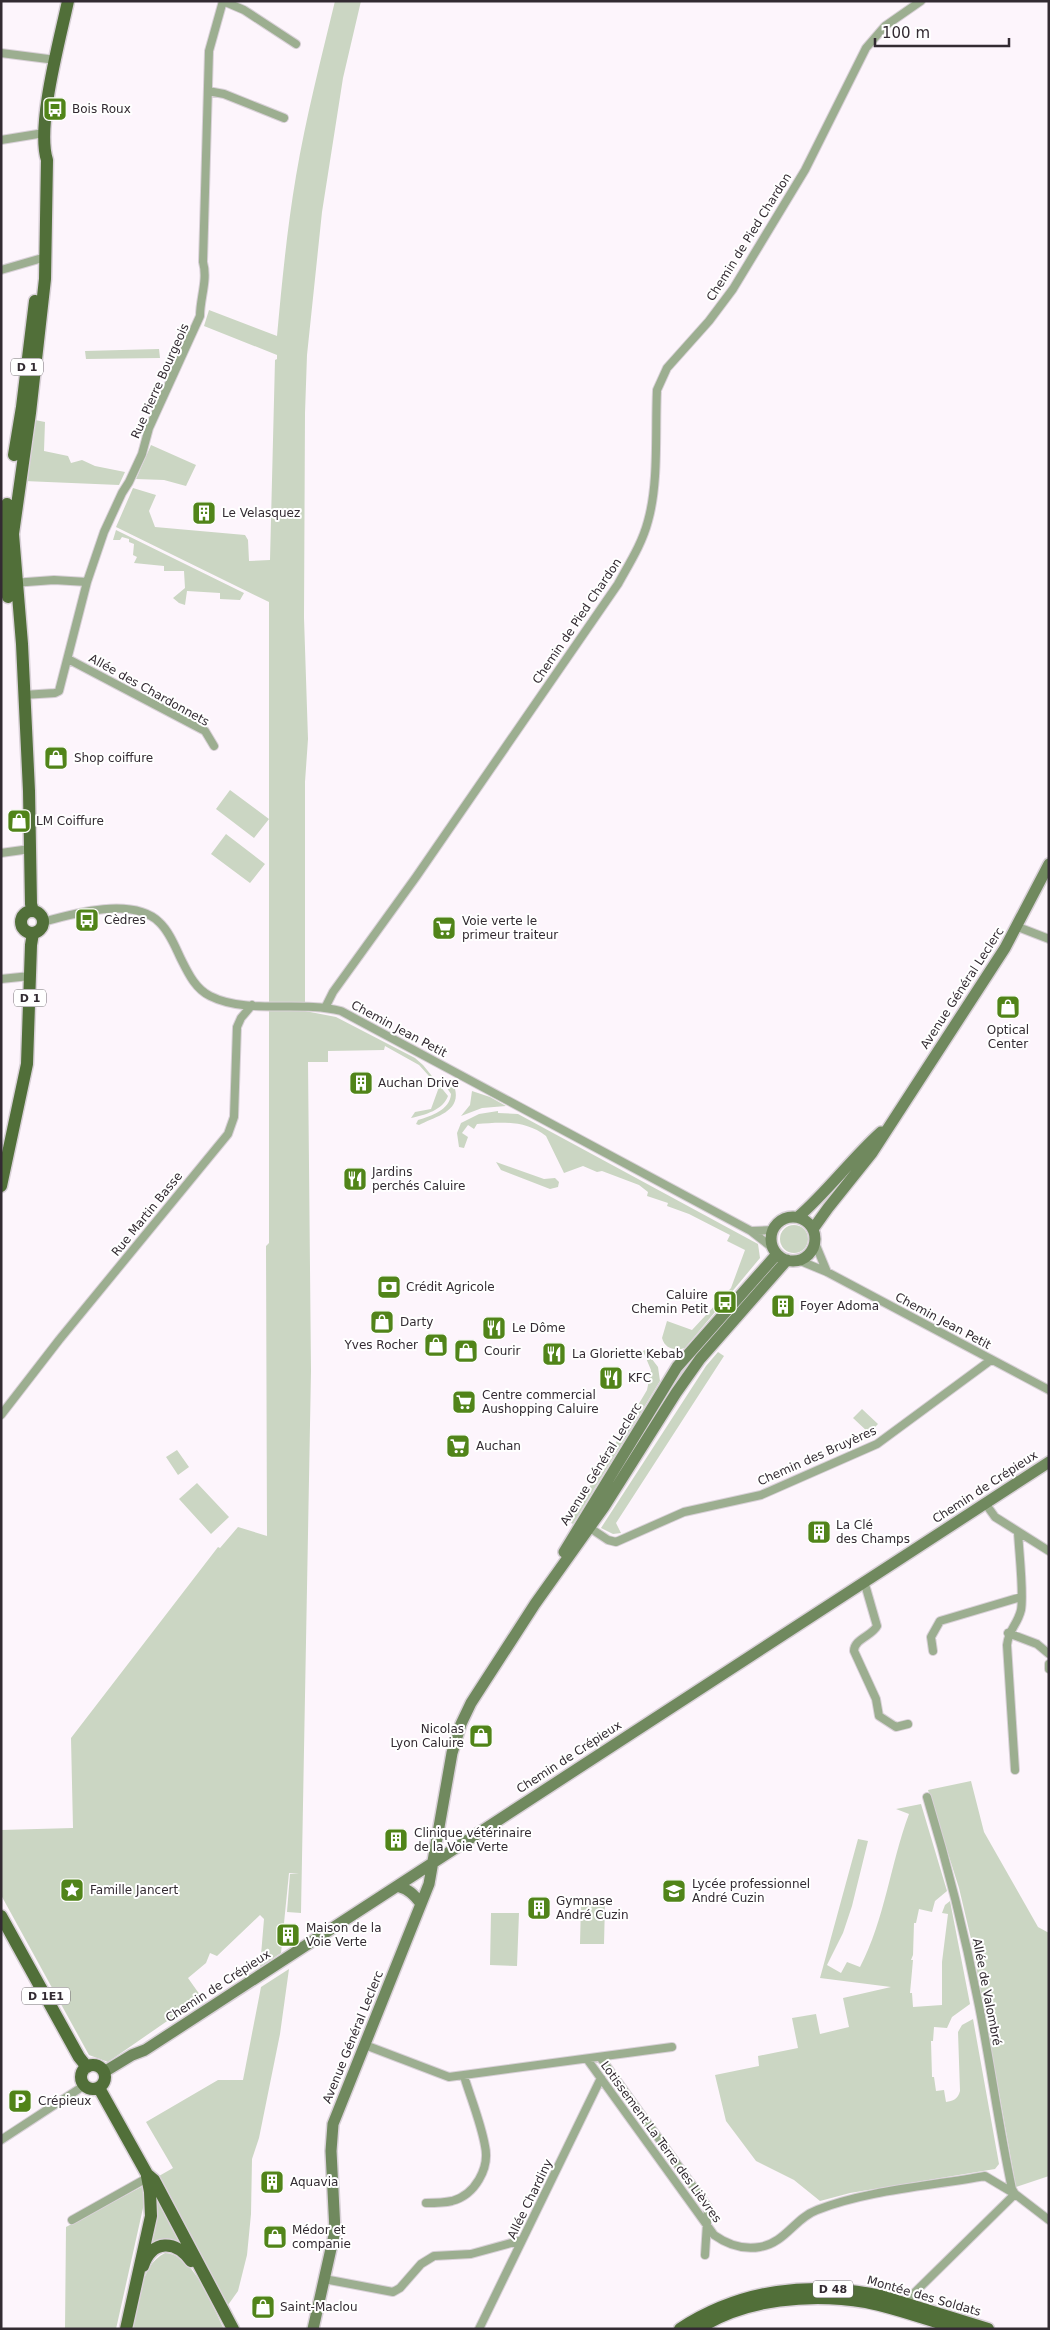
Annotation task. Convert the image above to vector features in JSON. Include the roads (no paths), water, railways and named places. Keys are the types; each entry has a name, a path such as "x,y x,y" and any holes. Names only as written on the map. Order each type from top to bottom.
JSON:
{"main road":[{"name":"D 1","path":"33,911 31,904 24,695 22,672 15,646 8,584 15,511 38,348 47,160 44,150 44,133 68,1"},
{"name":"Avenue Général Leclerc","path":"814,1230 828,1208 866,1162 1018,927 1049,864"},
{"path":"33,911 39,914 43,922 39,930 33,932 24,928 21,922 23,915 33,911"},
{"name":"D 1","path":"1,1186 6,1139 27,1064 33,932"},
{"name":"Avenue Général Leclerc","path":"798,1217 820,1199 856,1155 891,1123"},
{"path":"798,1217 810,1224 814,1230 815,1243 808,1255 784,1256 772,1236 773,1230 782,1220 798,1217"},
{"name":"Avenue Général Leclerc","path":"313,2329 336,2218 331,2136 336,2115 429,1884 447,1776 461,1724 481,1686 585,1524 700,1359 784,1256"},
{"name":"Chemin de Crépieux","path":"104,2072 132,2055 145,2050 1049,1462"},
{"path":"397,1886 406,1888 421,1904"},
{"name":"D 1E1","path":"1,1916 79,2057 87,2067"},
{"path":"95,2066 104,2072 105,2079 99,2088 91,2089 85,2085 82,2076 87,2067 95,2066"},
{"path":"99,2088 147,2176 150,2192 150,2216 126,2329"},
{"path":"147,2176 154,2180 206,2282 233,2329"},
{"path":"135,2286 145,2260 158,2248 165,2246 178,2247 185,2252 206,2282"},
{"name":"Montée des Soldats","path":"680,2329 723,2304 751,2296 781,2291 844,2290 864,2292 905,2302 988,2329"},
{"name":"Montée des Soldats","path":"698,2329 732,2312 752,2306 778,2301 831,2299 876,2305 959,2329"}],"street":[{"path":"223,1 244,10 296,44"},
{"name":"Rue Pierre Bourgeois","path":"24,695 57,692 61,687 87,582 104,532 142,454 149,428 200,316 205,270 203,262 209,51 223,1"},
{"name":"Chemin de Pied Chardon","path":"326,1006 332,992 416,877 618,584 635,554 648,524 653,501 657,390 662,375 733,290 805,170 866,48 885,26 921,1"},
{"path":"1,53 56,60"},
{"path":"208,92 224,94 284,118"},
{"path":"1,140 44,133"},
{"path":"1,270 42,258"},
{"path":"8,584 54,580 87,582"},
{"name":"Allée des Chardonnets","path":"68,658 205,731 214,746"},
{"path":"1,852 30,850"},
{"name":"Chemin Jean Petit","path":"43,922 114,908 130,908 142,911 152,917 166,930 191,979 203,992 225,1002 252,1005 326,1006 341,1010 751,1231 784,1256 827,1272 1049,1390"},
{"path":"1018,927 1049,939"},
{"path":"1,980 30,976"},
{"name":"Rue Martin Basse","path":"1,1415 56,1344 228,1134 234,1117 237,1027 241,1018 252,1005"},
{"path":"751,1231 773,1230"},
{"path":"815,1243 827,1272"},
{"name":"Chemin des Bruyères","path":"585,1524 608,1540 616,1542 684,1512 779,1488 877,1444 991,1360"},
{"path":"985,1503 995,1517 1049,1551"},
{"path":"1015,1770 1008,1633 1018,1619 1021,1609 1018,1532"},
{"path":"864,1582 877,1626 876,1629 856,1644 854,1651 876,1699 879,1716 896,1727 908,1724"},
{"path":"933,1651 931,1637 940,1621 1021,1597"},
{"path":"1008,1633 1037,1644 1049,1654"},
{"path":"1049,1664 1049,1669"},
{"name":"Allée de Valombré","path":"927,1797 955,1890 979,2007 999,2125 1012,2189 1015,2194"},
{"name":"Lotissement La Terre des Lièvres","path":"365,2045 445,2077 587,2059 706,2225 724,2242 736,2246 754,2248 768,2245 782,2238 812,2212 848,2200 985,2176 1015,2194 1049,2220"},
{"path":"587,2059 672,2047"},
{"path":"600,2057 708,2207 705,2255"},
{"path":"426,2203 454,2201 465,2195 474,2186 484,2169 486,2147 464,2076"},
{"name":"Allée Chardiny","path":"479,2329 601,2078"},
{"path":"1,2140 85,2085"},
{"path":"72,2220 147,2176"},
{"path":"905,2302 1015,2194"},
{"path":"324,2278 393,2292 400,2288 421,2264 434,2256 471,2254 522,2240"}],"place":[{"name":"Bois Roux","path":"55,109"},
{"name":"Le Velasquez","path":"204,513"},
{"name":"Shop coiffure","path":"56,758"},
{"name":"LM Coiffure","path":"19,821"},
{"name":"Cèdres","path":"87,920"},
{"name":"Voie verte le primeur traiteur","path":"444,928"},
{"name":"Optical Center","path":"1008,1007"},
{"name":"Auchan Drive","path":"361,1083"},
{"name":"Jardins perchés Caluire","path":"355,1179"},
{"name":"Crédit Agricole","path":"389,1287"},
{"name":"Caluire Chemin Petit","path":"725,1302"},
{"name":"Foyer Adoma","path":"783,1306"},
{"name":"Darty","path":"382,1322"},
{"name":"Le Dôme","path":"494,1328"},
{"name":"Yves Rocher","path":"436,1345"},
{"name":"Courir","path":"466,1351"},
{"name":"La Gloriette Kebab","path":"554,1354"},
{"name":"KFC","path":"611,1378"},
{"name":"Centre commercial Aushopping Caluire","path":"464,1402"},
{"name":"Auchan","path":"458,1446"},
{"name":"La Clé des Champs","path":"819,1532"},
{"name":"Nicolas Lyon Caluire","path":"481,1736"},
{"name":"Clinique vétérinaire de la Voie Verte","path":"396,1840"},
{"name":"Famille Jancert","path":"72,1890"},
{"name":"Lycée professionnel André Cuzin","path":"674,1891"},
{"name":"Gymnase André Cuzin","path":"539,1908"},
{"name":"Maison de la Voie Verte","path":"288,1935"},
{"name":"Crépieux","path":"20,2101"},
{"name":"Aquavia","path":"272,2182"},
{"name":"Médor et companie","path":"275,2237"},
{"name":"Saint-Maclou","path":"263,2307"}]}
